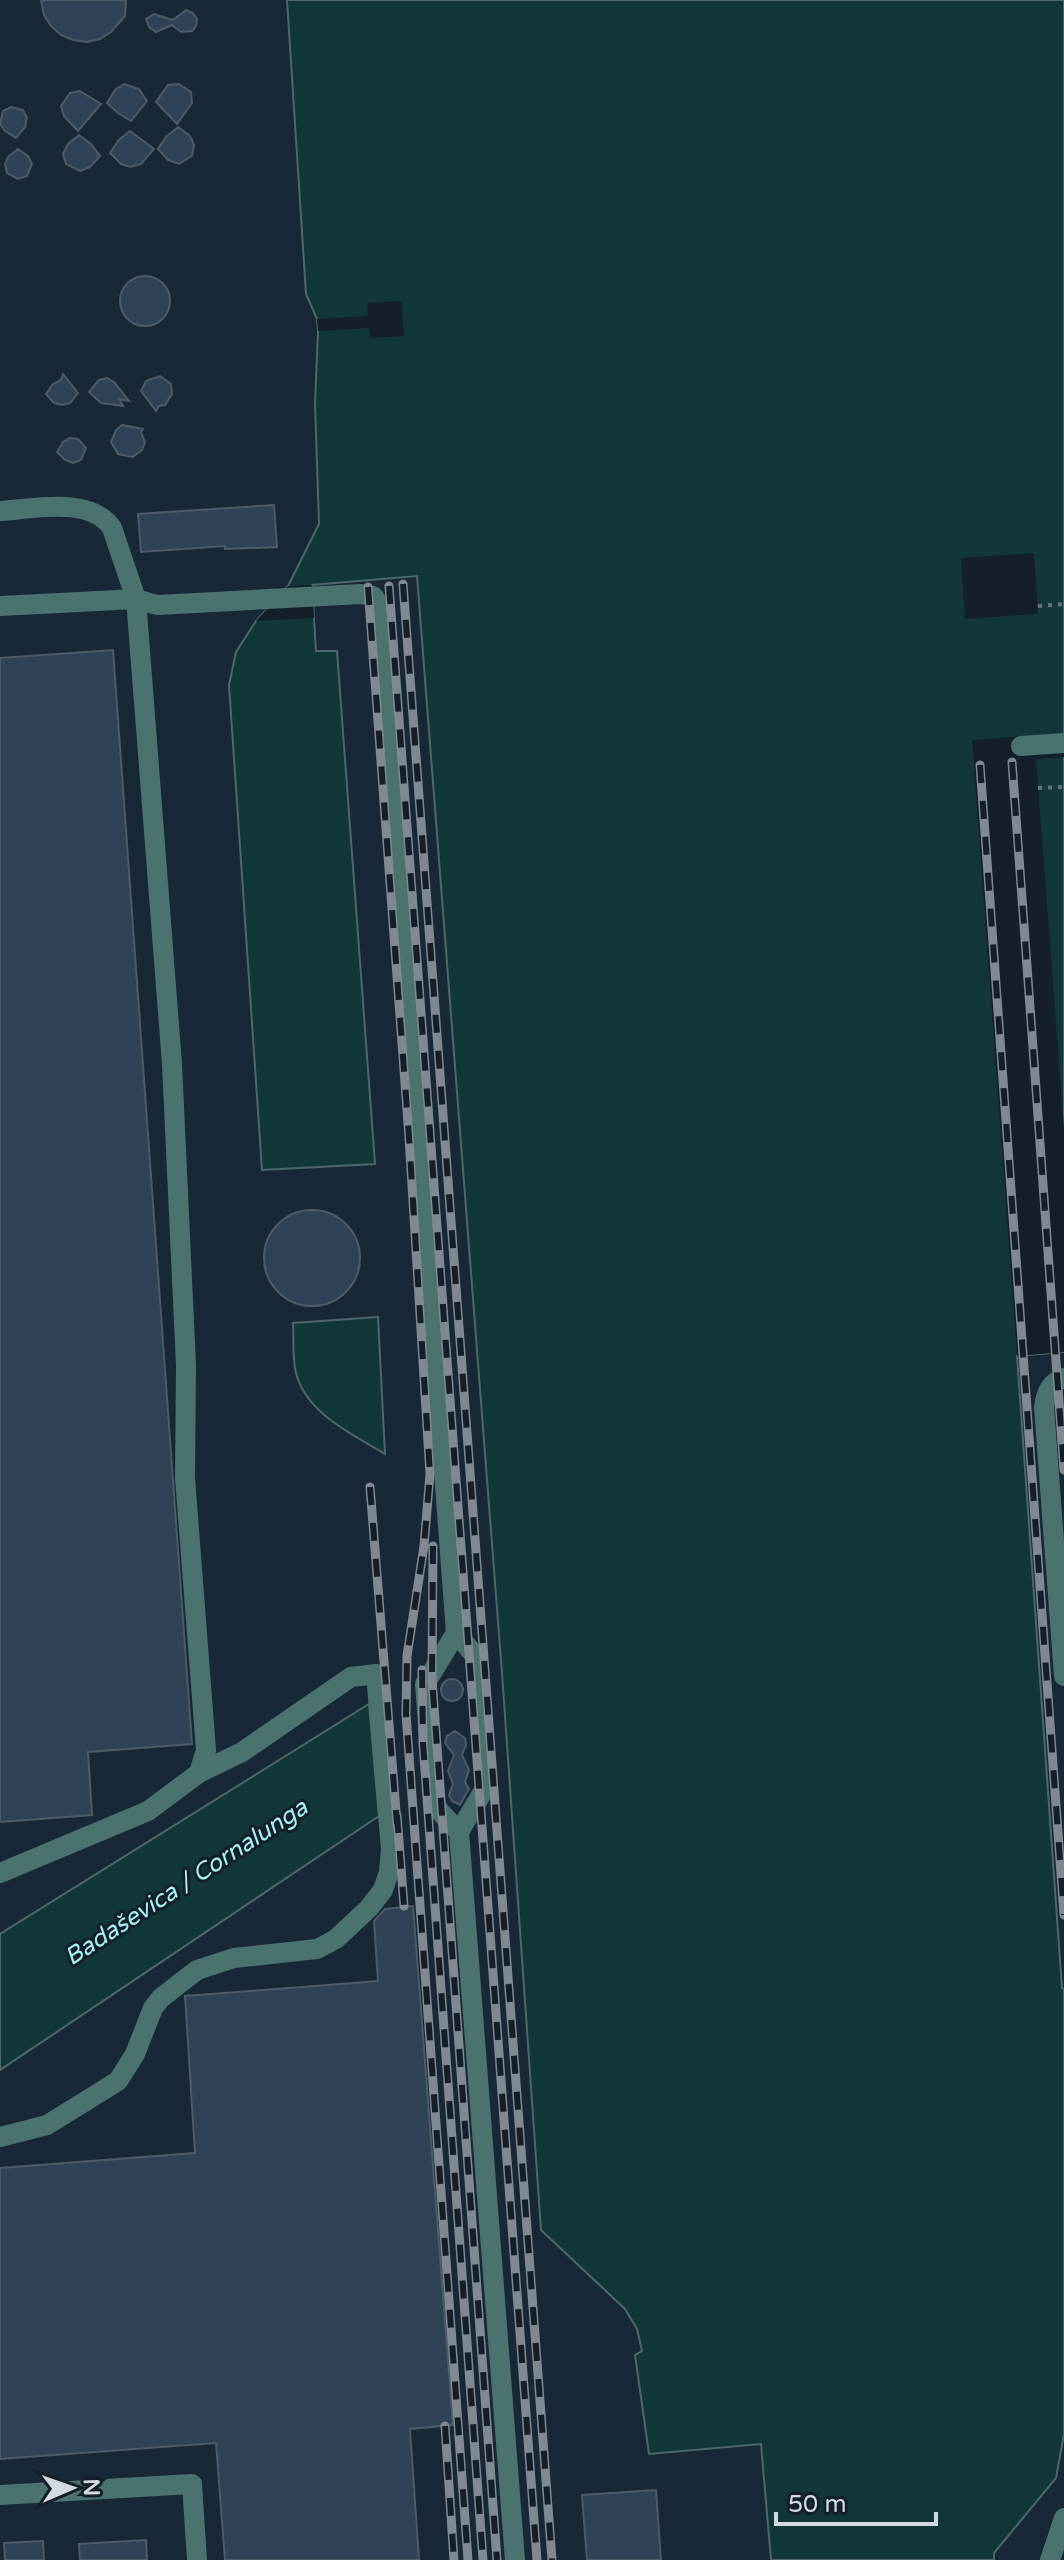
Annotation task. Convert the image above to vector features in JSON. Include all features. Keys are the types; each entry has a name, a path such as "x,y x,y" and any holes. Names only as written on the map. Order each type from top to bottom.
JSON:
{"lane":[{"path":"0,511 75,508 96,512 112,528 136,599 172,1064 186,1365 185,1478 206,1750 199,1773"},
{"path":"0,606 136,599 157,605 361,594 373,596 379,604 456,1633 425,1684 434,1805 459,1832"},
{"path":"1021,746 1064,743"},
{"path":"1064,1378 1055,1381 1048,1389 1044,1407 1064,1676"},
{"path":"456,1633 477,1658 487,1785 459,1832 515,2560"},
{"path":"0,1873 148,1811 199,1773 242,1752 351,1677 376,1674 391,1849 389,1872 383,1890 369,1908 336,1939 317,1949 234,1958 197,1970 153,2008 128,2069 118,2081 47,2125 0,2137"},
{"path":"0,2495 192,2484 197,2560"},
{"path":"1050,2560 1064,2518"}],"path":[{"path":"1038,606 1064,604"},
{"path":"1038,788 1064,787"}],"shaded area":[{"path":"0,0 287,0 306,294 317,319 318,331 315,403 319,524 288,586 256,621 236,652 262,1169 375,1163 337,651 316,651 312,585 418,576 502,1673 541,2230 625,2309 637,2329 642,2351 761,2444 771,2560 0,2560"},
{"path":"1064,1352 1064,1989 1062,1989 1017,1356"},
{"path":"1064,2434 1064,2560 994,2560 994,2553 1056,2478"}],"water":[{"path":"287,0 1064,0 1064,1352 1017,1356 1064,1989 1064,2434 1056,2478 994,2553 994,2560 771,2560 761,2444 649,2454 635,2355 642,2351 637,2329 625,2309 541,2230 502,1673 417,576 312,585 316,651 337,651 375,1164 262,1170 229,685 236,652 256,621 288,586 319,524 315,403 318,331 317,319 306,294"},
{"path":"378,1317 385,1454 332,1421 309,1400 296,1373 294,1355 293,1323"},
{"name":"Badaševica / Cornalunga","path":"369,1704 379,1816 0,2070 0,1934"}],"pier":[{"path":"401,301 404,336 370,338 369,328 318,331 317,319 368,316 367,303"},
{"path":"1034,553 1038,614 965,619 961,558"},
{"path":"312,585 314,618 256,621 288,586"},
{"path":"1064,733 1064,757 1036,759 1064,1129 1064,1352 1017,1356 972,740"}],"building":[{"path":"41,0 126,0 125,16 100,39 87,42 73,40 51,26 44,15"},
{"path":"186,10 197,19 192,31 181,32 172,25 156,32 149,27 146,19 154,14 173,20"},
{"path":"124,84 139,89 147,101 131,121 107,103 115,90"},
{"path":"179,84 191,92 192,103 177,124 156,102 168,85"},
{"path":"80,91 101,104 78,131 64,116 61,106 70,93"},
{"path":"11,107 23,110 27,118 25,127 16,138 0,124 3,111"},
{"path":"178,127 190,136 194,145 192,156 179,164 168,160 158,149"},
{"path":"130,131 154,149 141,164 131,167 121,164 110,153"},
{"path":"79,135 100,156 90,167 80,171 66,164 63,154 68,144"},
{"path":"18,149 28,156 32,164 27,176 18,179 7,173 5,164"},
{"path":"145,276 162,284 170,301 162,318 145,326 128,318 120,301 128,284"},
{"path":"63,374 78,393 70,403 62,405 54,403 46,394"},
{"path":"160,376 171,384 172,394 165,405 159,406 156,411 141,391 146,381"},
{"path":"107,378 129,401 119,399 123,406 101,403 89,392 99,380"},
{"path":"122,425 143,429 141,432 145,442 142,450 133,457 118,454 111,442"},
{"path":"70,438 78,439 86,448 81,460 73,463 57,452 63,442"},
{"path":"274,505 277,547 225,549 225,546 141,552 138,514"},
{"path":"113,650 192,1744 88,1752 92,1815 0,1822 0,658"},
{"path":"312,1210 330,1214 346,1224 356,1240 360,1258 356,1276 346,1292 330,1302 312,1306 294,1302 278,1292 268,1276 264,1258 268,1240 278,1224 294,1214"},
{"path":"452,1679 460,1682 463,1690 460,1698 452,1701 444,1698 441,1690 444,1682"},
{"path":"455,1731 465,1738 462,1755 469,1770 465,1782 469,1789 460,1805 452,1801 449,1795 453,1784 448,1771 454,1755 445,1743 447,1736"},
{"path":"413,1906 453,2425 410,2429 419,2560 225,2560 216,2443 0,2459 0,2168 195,2153 185,1996 378,1981 374,1921 385,1909"},
{"path":"656,2490 661,2560 587,2560 582,2495"},
{"path":"146,2540 147,2560 80,2560 79,2544"},
{"path":"43,2541 44,2560 5,2560 4,2543"}],"railway":[{"path":"403,584 552,2560"},
{"path":"389,586 537,2560"},
{"path":"368,587 409,1137 430,1474 424,1546 407,1656 406,1714 468,2560"},
{"path":"1012,762 1064,1470"},
{"path":"980,765 1064,1915"},
{"path":"370,1487 397,1824"},
{"path":"433,1546 432,1679 497,2560"},
{"path":"422,1670 423,1743 483,2560"},
{"path":"397,1815 404,1906"},
{"path":"445,2426 454,2560"}]}
